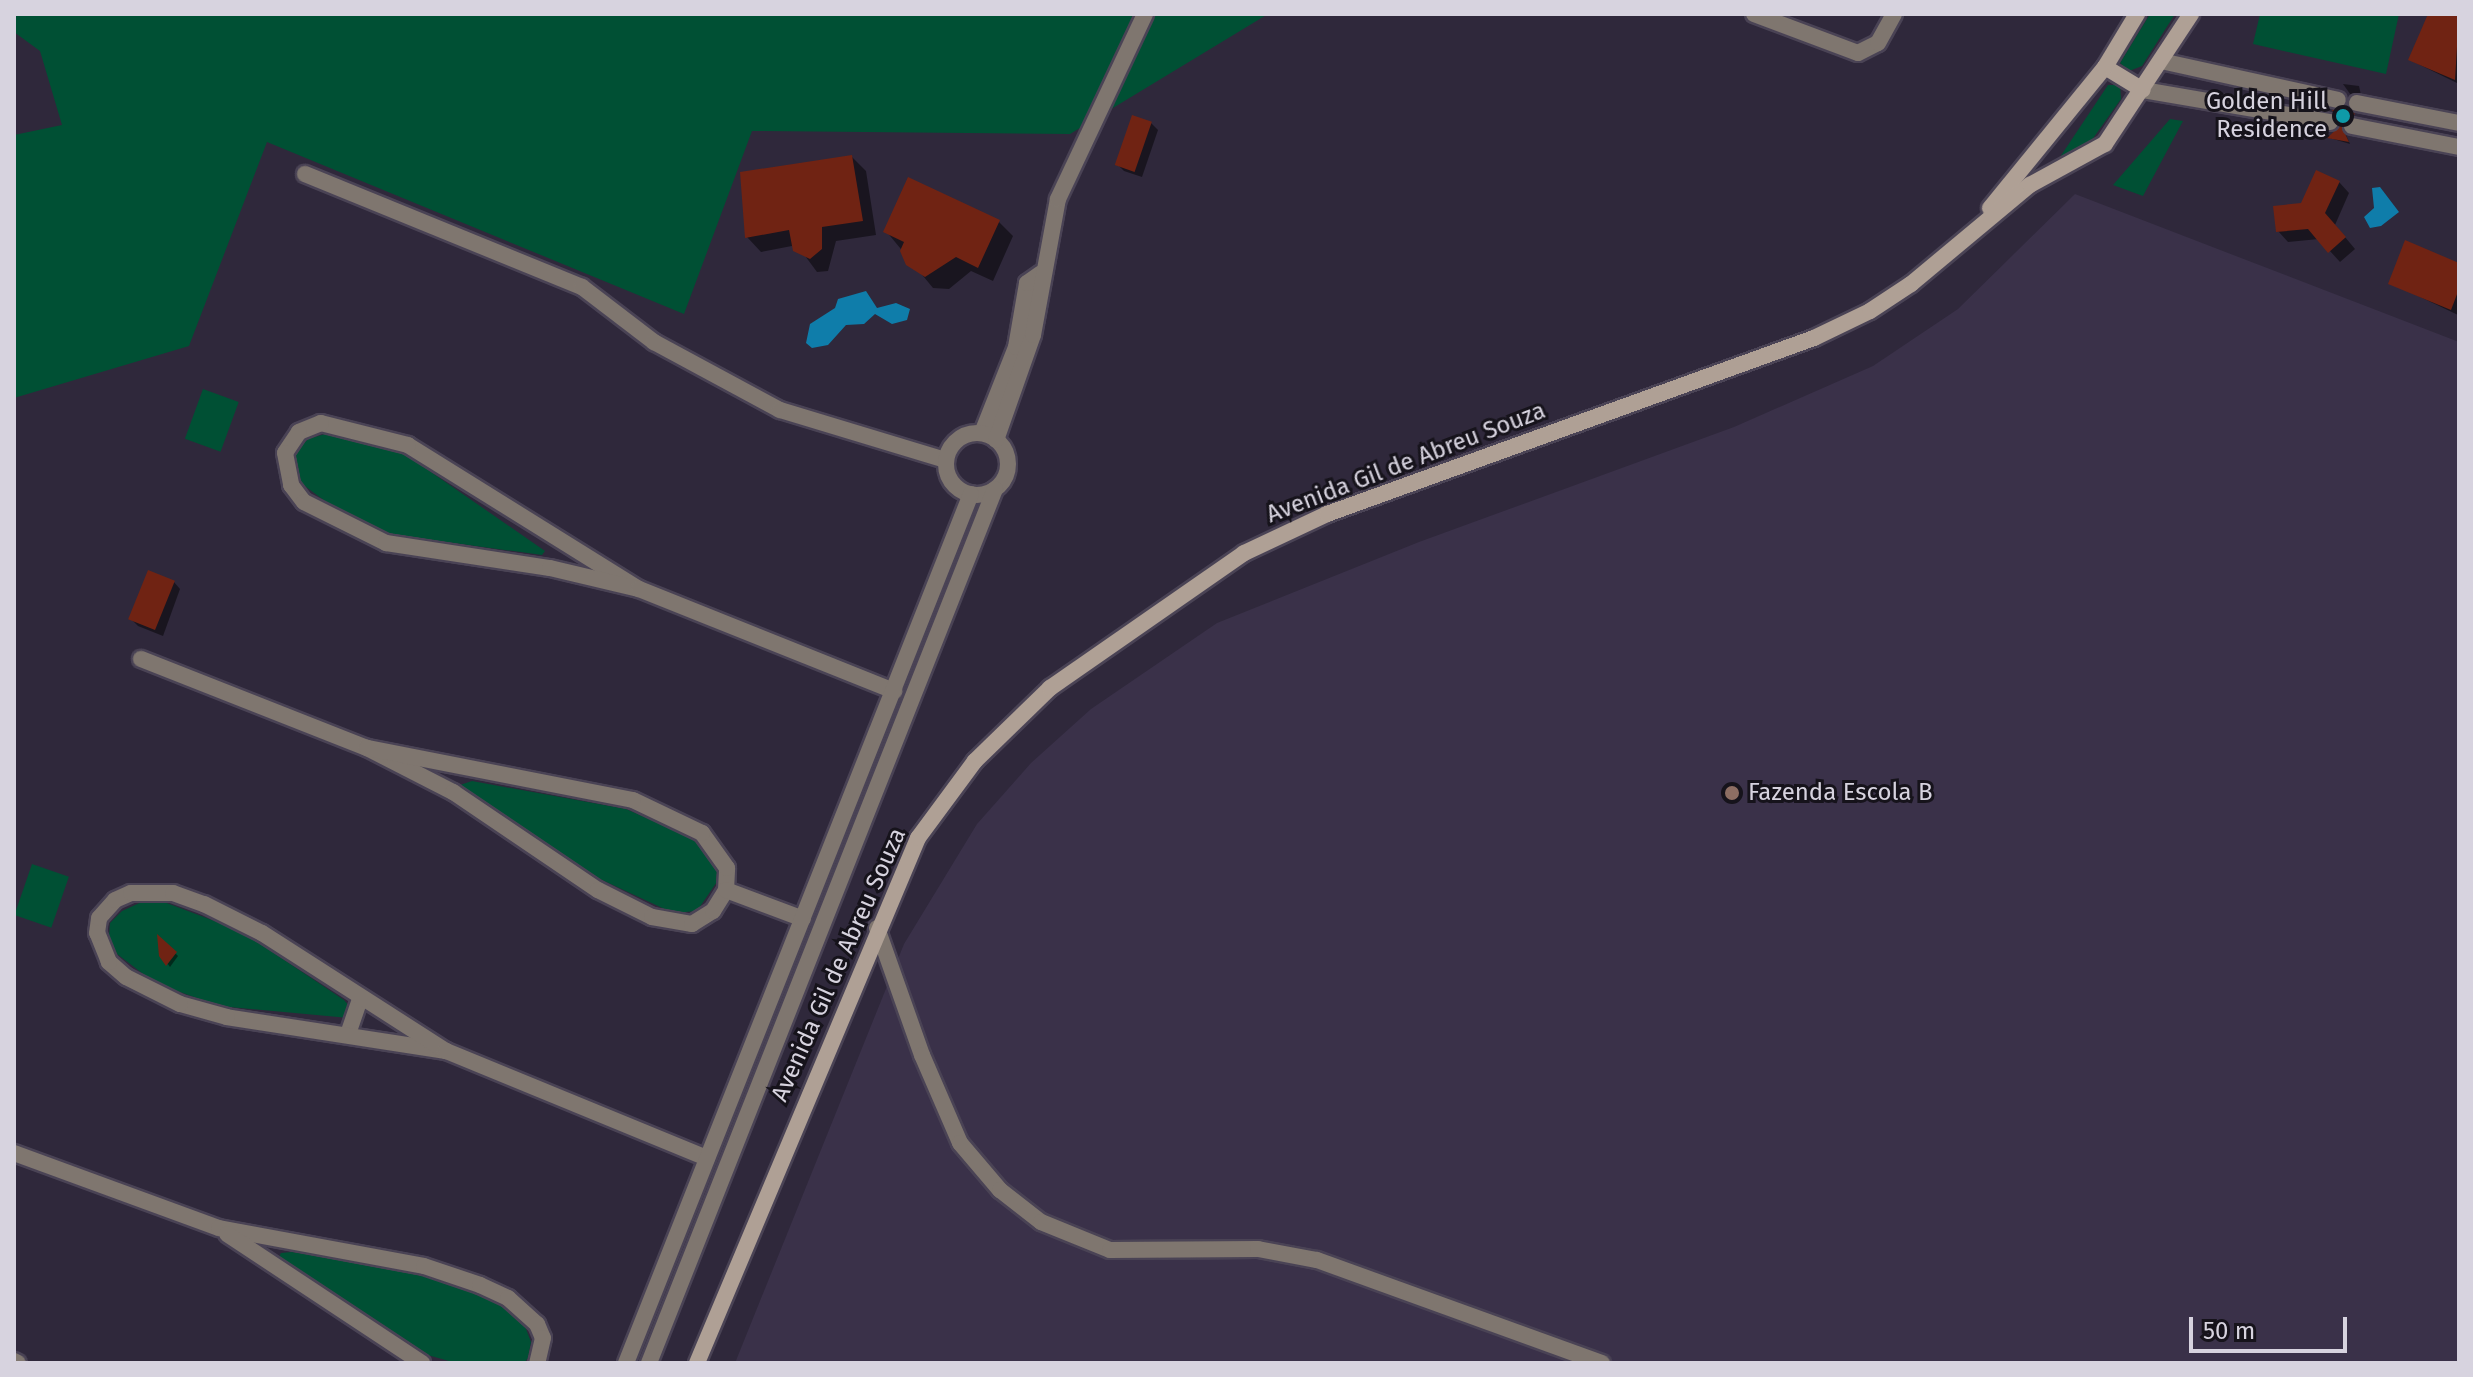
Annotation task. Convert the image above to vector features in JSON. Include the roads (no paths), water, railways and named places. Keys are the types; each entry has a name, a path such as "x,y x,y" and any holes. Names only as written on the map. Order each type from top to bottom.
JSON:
{"street":[{"path":"989,436 1016,347 1027,283 1040,274 1073,159 1145,14"},
{"path":"1754,14 1858,53 1878,43 1894,14"},
{"name":"Avenida Gil de Abreu Souza","path":"1969,234 2105,67 2137,14"},
{"name":"Avenida Gil de Abreu Souza","path":"697,1363 877,928 918,838 975,761 1050,688 1244,553 1327,514 1814,338 1911,284 2042,177 2098,150 2149,91 2161,61 2191,14"},
{"path":"2161,61 2338,100"},
{"path":"2105,67 2171,103 2301,124 2322,120"},
{"path":"2357,103 2459,123"},
{"path":"2352,126 2459,147"},
{"path":"305,174 582,287 654,342 780,410 946,460"},
{"path":"639,589 408,445 321,423 299,432 285,453 291,485 304,502 386,543 550,568 639,589 894,691"},
{"path":"989,436 963,436 946,460 950,479 971,494 995,489"},
{"path":"649,1363 995,489 1008,465 989,436"},
{"path":"626,1363 971,494"},
{"path":"550,568 565,543"},
{"path":"141,659 367,748 453,792 598,890 652,917 692,924 713,911 726,890 727,868 718,850 702,833 633,800 367,748"},
{"path":"453,792 463,768"},
{"path":"726,890 803,919"},
{"path":"446,1051 227,1017 180,1004 126,977 109,962 97,933 99,918 115,900 131,893 173,893 262,933 360,999 446,1051 707,1158"},
{"path":"877,928 922,1055 960,1143 1000,1190 1041,1222 1110,1250 1246,1249 1294,1254 1375,1279 1602,1363"},
{"path":"348,1034 360,999"},
{"path":"14,1153 219,1228 281,1242 424,1266 494,1292 537,1324 543,1338 542,1362"},
{"path":"219,1228 422,1363"},
{"path":"271,1265 281,1242"}],"water":[{"path":"2380,187 2399,212 2381,226 2370,228 2364,217 2374,208 2372,188"},
{"path":"866,291 877,308 896,303 910,309 907,320 892,324 875,314 864,324 846,325 828,345 812,348 806,343 810,324 835,308 838,299"}],"place":[{"name":"Golden Hill Residence","path":"2343,116"},
{"name":"Fazenda Escola B","path":"1732,793"}]}
